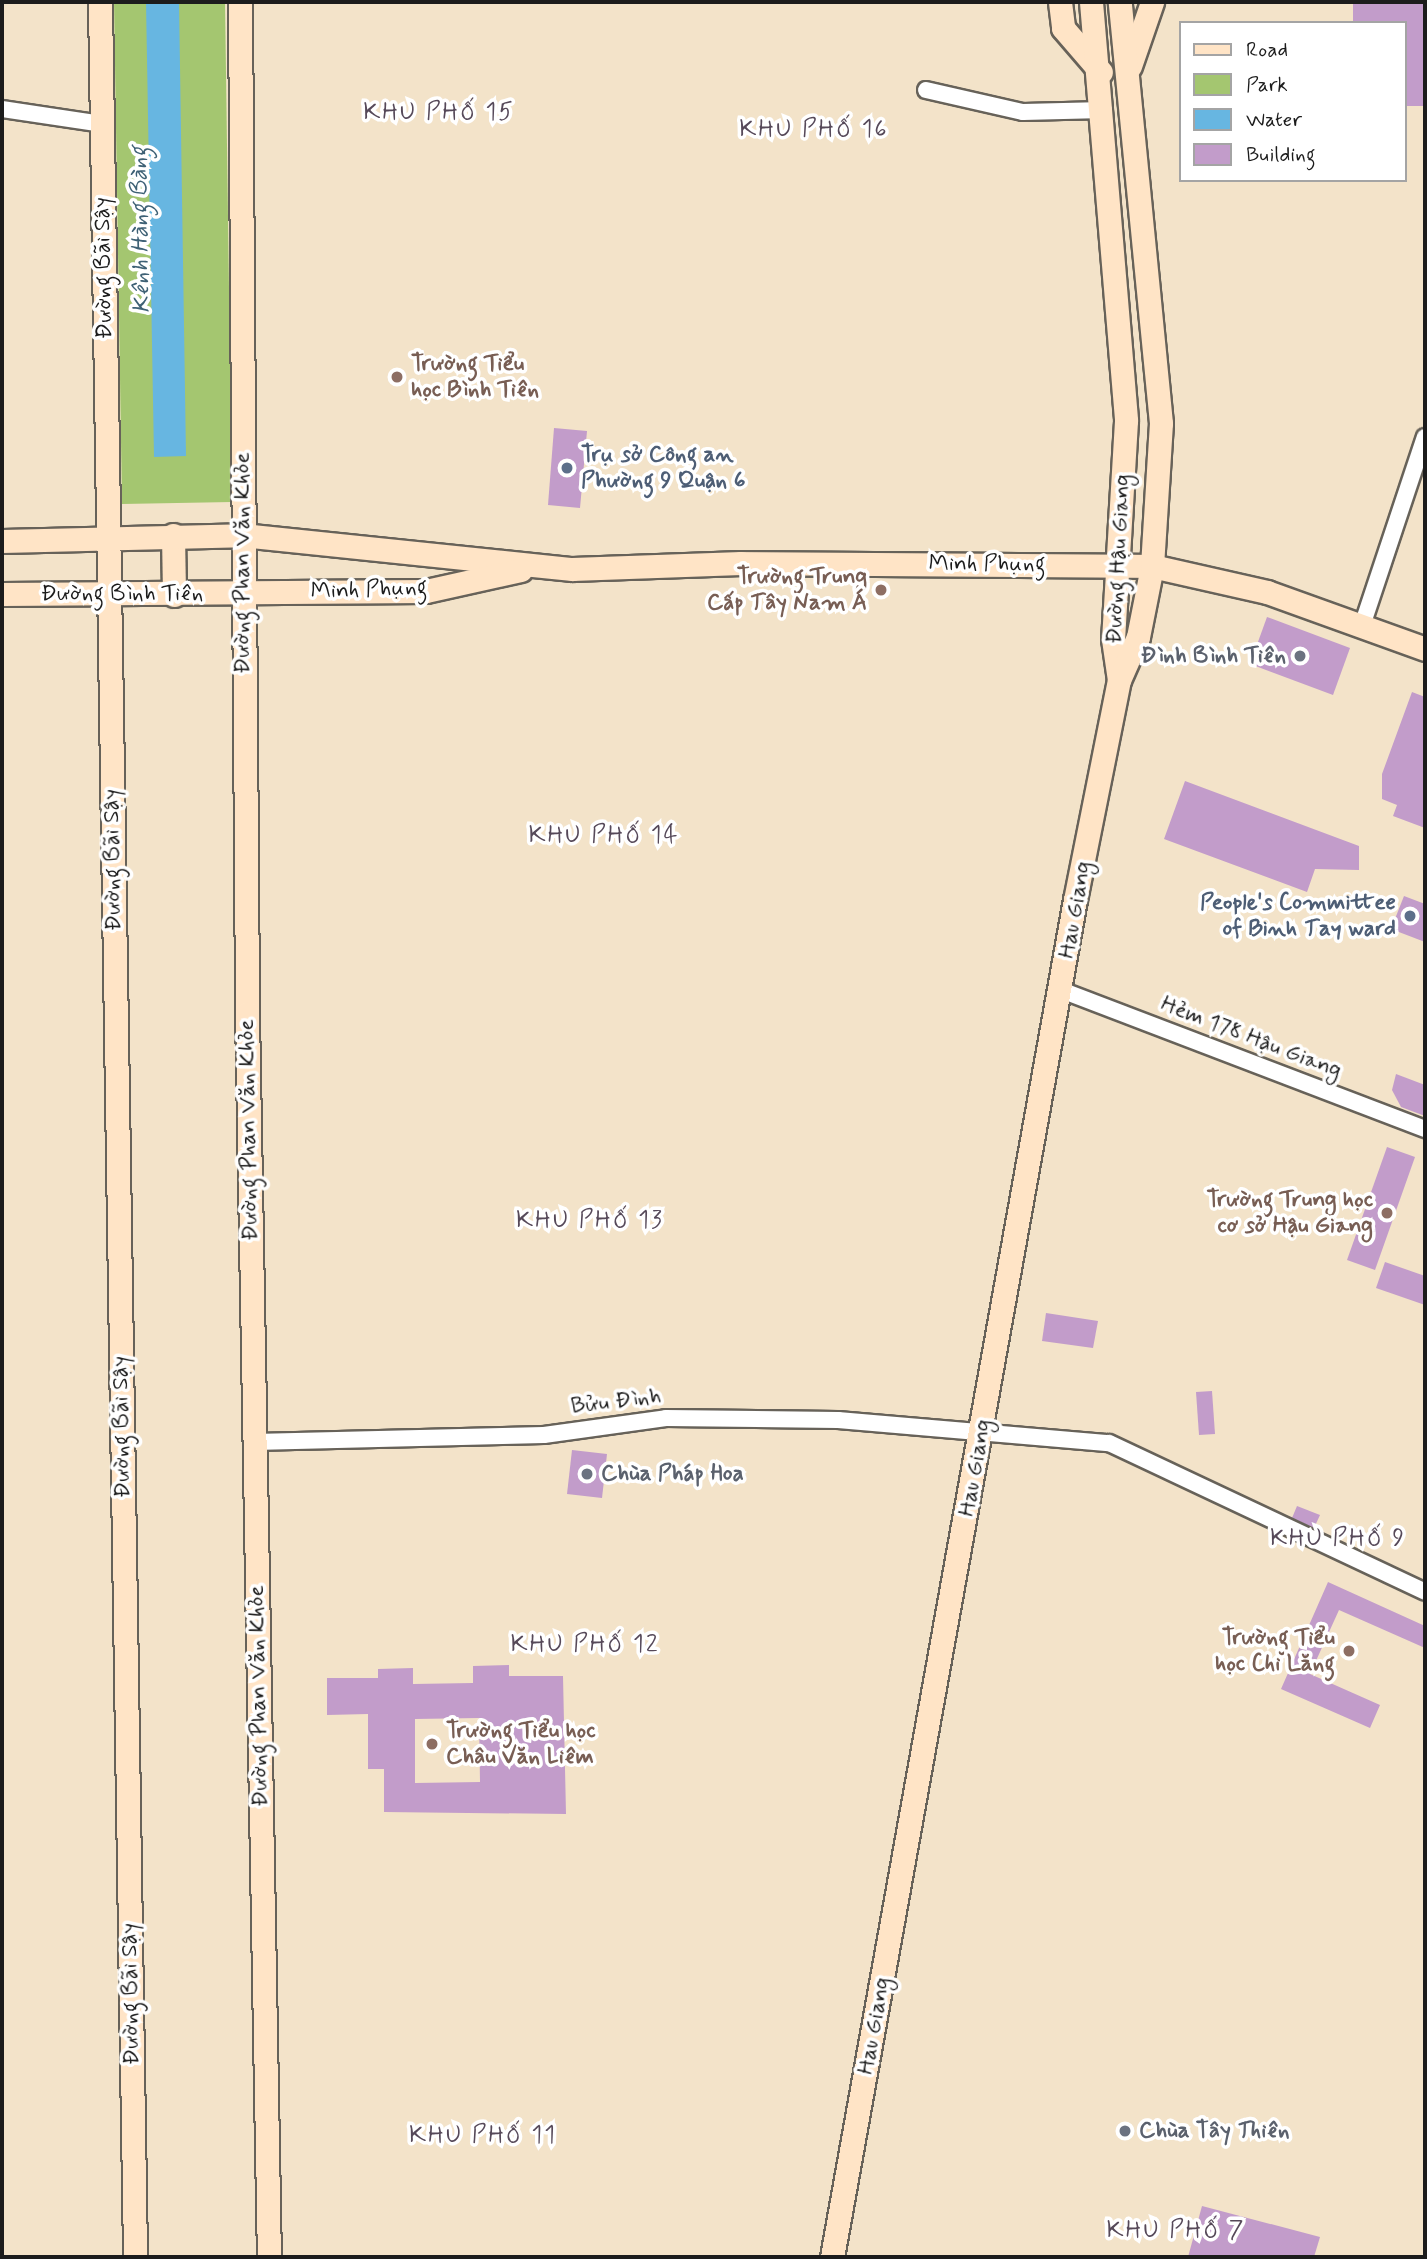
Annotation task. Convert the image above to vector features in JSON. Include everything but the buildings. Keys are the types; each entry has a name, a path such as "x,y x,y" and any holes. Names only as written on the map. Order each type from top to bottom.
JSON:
{"main road":[{"name":"Đường Bãi Sậy","path":"100,2 135,2257"},
{"name":"Đường Phan Văn Khỏe","path":"240,2 242,535 254,1443 269,2257"},
{"path":"1060,2 1063,28 1101,72"},
{"name":"Đường Hậu Giang","path":"1091,2 1101,72 1126,421 1113,639 1119,680"},
{"name":"Đường Hậu Giang","path":"1119,680 1138,637 1152,566 1161,423 1129,69 1120,2"},
{"name":"Đường Hậu Giang","path":"1129,69 1152,2"},
{"path":"2,541 108,535 242,535"},
{"path":"173,535 174,596"},
{"name":"Minh Phụng","path":"242,535 536,566 1152,566 1196,572 1425,649"},
{"name":"Minh Phụng","path":"243,594 426,591 536,566"},
{"name":"Đường Bình Tiên","path":"2,594 110,597 243,594"},
{"name":"Hau Giang","path":"832,2257 1119,680"}],"street":[{"path":"926,90 1023,112 1104,110"},
{"path":"2,108 102,124"},
{"path":"1362,626 1425,437"},
{"name":"Hẻm 178 Hậu Giang","path":"1061,990 1425,1129"},
{"name":"Bửu Đình","path":"254,1443 544,1435 666,1418 983,1431 1109,1443 1286,1532 1425,1592"}],"green space":[{"path":"114,2 225,2 232,502 122,504"}],"water":[{"name":"Kênh Hàng Bàng","path":"146,2 179,2 186,456 154,457"}],"place":[{"name":"Trường Tiểu học Bình Tiên","path":"397,377"},
{"name":"Trụ sở Công an Phường 9 Quận 6","path":"567,468"},
{"name":"Trường Trung Cấp Tây Nam Á","path":"881,590"},
{"name":"Đình Bình Tiên","path":"1300,656"},
{"name":"People's Committee of Binh Tay ward","path":"1410,916"},
{"name":"Trường Trung học cơ sở Hậu Giang","path":"1387,1213"},
{"name":"Chùa Pháp Hoa","path":"587,1474"},
{"name":"Trường Tiểu học Chi Lăng","path":"1349,1651"},
{"name":"Trường Tiểu học Châu Văn Liêm","path":"432,1744"},
{"name":"Chùa Tây Thiên","path":"1125,2131"}],"district":[{"name":"KHU PHỐ 15","path":"439,113"},
{"name":"KHU PHỐ 16","path":"814,130"},
{"name":"KHU PHỐ 14","path":"604,836"},
{"name":"KHU PHỐ 13","path":"590,1221"},
{"name":"KHU PHỐ 9","path":"1338,1539"},
{"name":"KHU PHỐ 12","path":"585,1645"},
{"name":"KHU PHỐ 11","path":"483,2136"},
{"name":"KHU PHỐ 7","path":"1176,2231"}]}
